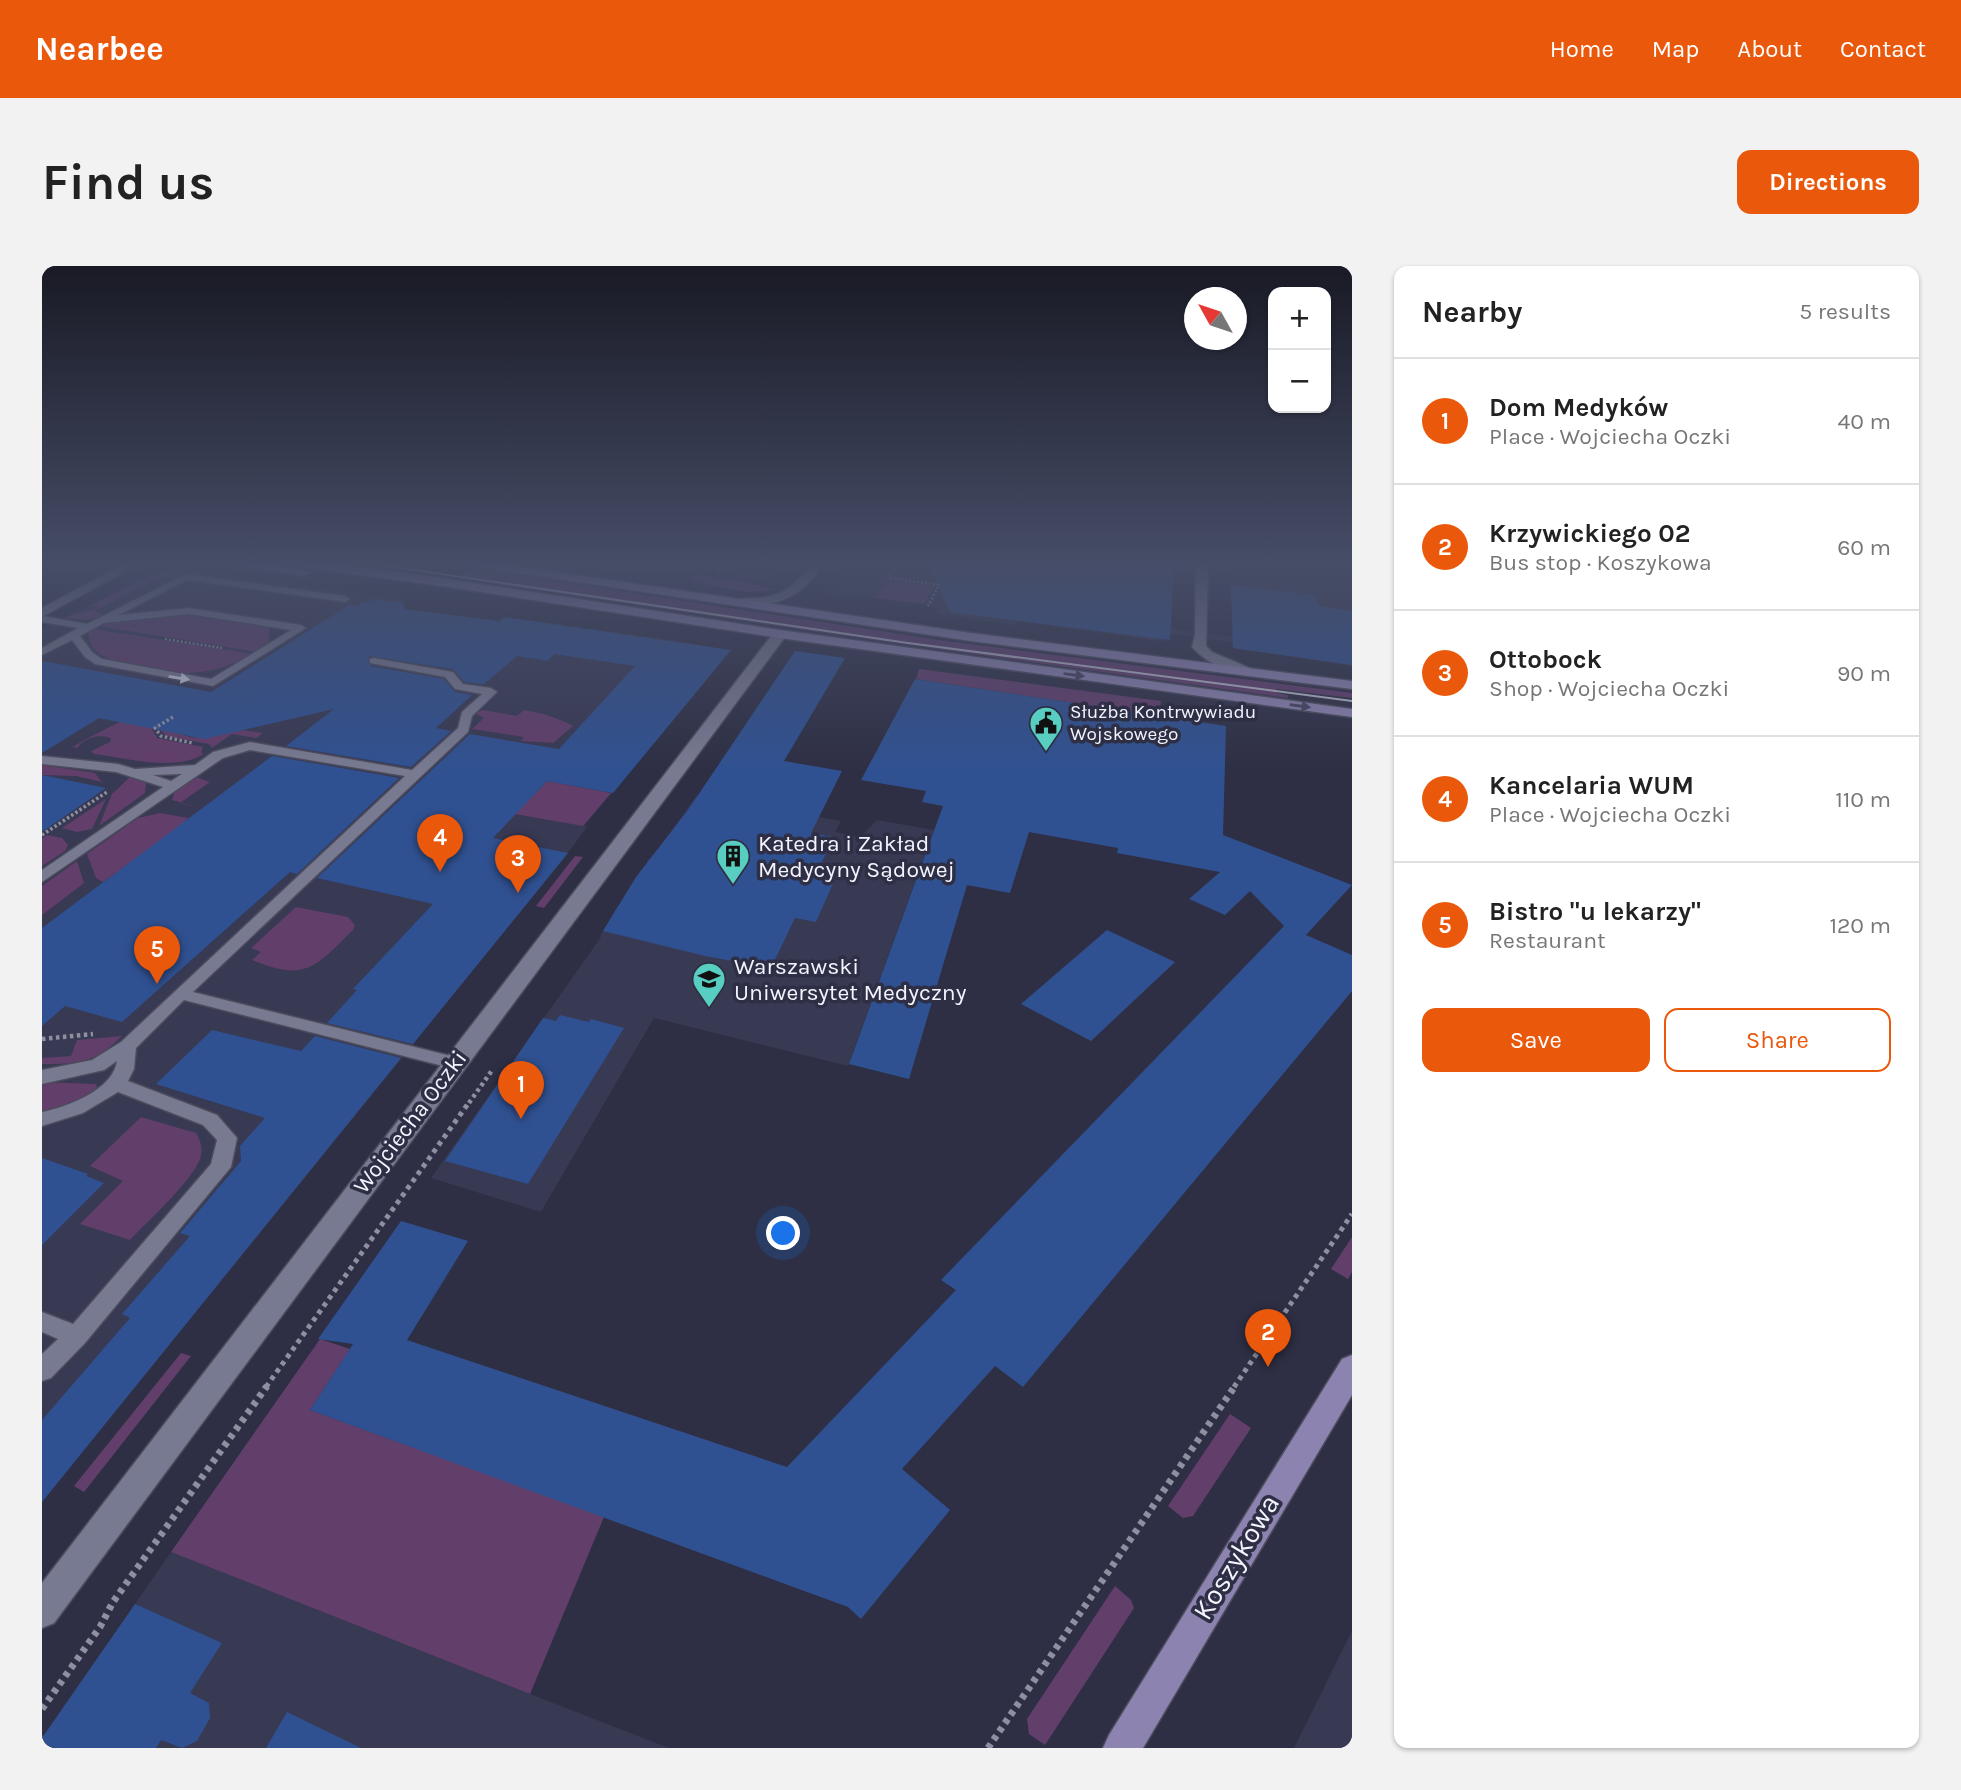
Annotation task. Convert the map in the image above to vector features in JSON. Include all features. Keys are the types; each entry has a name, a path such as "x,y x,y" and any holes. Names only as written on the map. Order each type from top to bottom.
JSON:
{"main road":[{"path":"761,631 1352,713"},
{"path":"933,631 1352,685"},
{"name":"Koszykowa","path":"1122,1748 1352,1368"}],"street":[{"path":"1200,631 1199,647 1207,655 1247,672"},
{"name":"Wojciecha Oczki","path":"42,1611 780,634"}],"lane":[{"path":"42,652 82,631"},
{"path":"75,636 89,655 99,662 213,683 296,631"},
{"path":"42,1077 97,1065 127,1046 464,729 466,715 491,692 459,687 449,674 374,661"},
{"path":"42,877 218,755 250,746 415,774"},
{"path":"42,760 133,773 172,786"},
{"path":"133,773 198,769"},
{"path":"180,994 455,1063"},
{"path":"42,1119 54,1117 90,1102 114,1083 125,1070 127,1046"},
{"path":"42,1370 77,1336 221,1167 227,1138 211,1120 114,1083"},
{"path":"42,1322 77,1336"}],"path":[{"path":"155,637 260,654"},
{"path":"173,717 155,728 161,736 195,743"},
{"path":"42,835 112,789"},
{"path":"42,1038 106,1033"},
{"path":"42,1709 100,1627 113,1602 499,1061"},
{"path":"988,1748 1352,1214"}],"shaded area":[{"path":"42,631 608,631 715,648 723,655 704,683 584,826 587,827 568,853 42,1502"},
{"path":"91,631 107,631 251,655 204,672 152,670 124,664 101,655 93,647 88,634"},
{"path":"130,631 269,631 270,640 257,651"},
{"path":"812,631 881,631 1352,693 1352,698 1276,689 1277,693 1287,695 1288,698"},
{"path":"1089,631 1189,631 1233,637 1233,631 1352,631 1352,666 1233,648 1232,642 1165,633 1165,642"},
{"path":"919,669 1161,701 1159,716 916,679"},
{"path":"483,710 517,716 524,710 573,726 553,743 521,741 524,737 472,729 484,718 475,713"},
{"path":"134,714 171,716 152,729 157,738 203,747 201,753 204,754 179,762 165,763 94,754 91,751 110,742 111,738 101,736 88,739 77,748 73,747"},
{"path":"159,728 194,738 226,728 263,733 256,738 232,734 212,748 209,744 166,736"},
{"path":"42,765 95,773 102,782 76,776 42,775"},
{"path":"130,777 146,783 145,793 99,826 112,794"},
{"path":"196,777 210,782 181,803 172,800 175,791"},
{"path":"547,781 611,793 583,826 509,813 502,794 530,799"},
{"name":"Warszawski Uniwersytet Medyczny","path":"697,795 841,821 835,832 860,837 877,820 934,830 848,1066 654,1018 541,1212 431,1178 601,937 638,877 635,877 641,874 640,871 645,868 648,859 653,857 650,856 655,854"},
{"path":"106,799 92,829 77,832 62,828"},
{"path":"160,813 188,818 103,882 96,878 87,854 138,818"},
{"path":"47,835 62,838 68,845 65,851 42,866 42,839"},
{"path":"575,856 583,857 544,908 536,906"},
{"path":"77,861 84,883 42,915 42,886"},
{"path":"296,907 348,917 355,925 329,953 309,967 285,970 252,960 261,952 251,948"},
{"path":"122,1036 103,1052 86,1060 42,1064 42,1058 71,1056 77,1040"},
{"path":"42,1082 96,1084 97,1087 95,1091 73,1104 42,1111"},
{"path":"141,1117 196,1133 202,1152 191,1175 130,1240 80,1224 123,1181 90,1166"},
{"path":"1352,1237 1352,1272 1348,1279 1331,1269"},
{"path":"320,1339 350,1349 310,1410 604,1517 530,1694 171,1552"},
{"path":"181,1353 191,1356 84,1492 74,1486"},
{"path":"1230,1414 1251,1428 1193,1516 1183,1518 1168,1506"},
{"path":"171,1552 669,1748 42,1748 42,1738"},
{"path":"1115,1586 1131,1600 1134,1608 1045,1745 1029,1734 1027,1719"},
{"path":"1352,1631 1352,1748 1294,1748 1340,1655"}],"building":[{"path":"308,631 601,631 731,650 613,793 547,781 493,838 568,853 413,1044 327,1023 357,990 353,989 433,904 317,878 470,734 559,749 635,666 554,654 548,661 517,656 484,684 464,682 453,669 369,656 370,666 444,679 455,692 472,695 436,728 451,731 411,767 286,746 334,709 204,739 99,718 42,753 42,661 211,692"},
{"path":"1101,631 1170,631 1170,640"},
{"path":"1232,631 1352,631 1352,665 1233,648"},
{"path":"795,651 845,658 784,761 842,771 811,833 834,837 814,878 834,881 816,922 795,918 771,968 705,956 603,931 636,877 688,810"},
{"path":"915,679 1226,726 1223,835 1352,885 1306,935 1352,955 1352,991 1023,1387 995,1366 902,1469 950,1510 861,1619 848,1607 310,1410 353,1344 318,1339 401,1221 468,1241 407,1340 787,1467 956,1290 941,1280 1284,926 1250,891 1225,915 1189,899 1220,872 1117,853 1118,848 1029,832 1010,893 967,885 909,1079 849,1064 943,806 922,802 926,791 861,780"},
{"path":"272,756 399,778 297,874 290,872 122,1022 65,1006 42,1026 42,928"},
{"path":"42,775 106,788 42,832"},
{"path":"1107,930 1175,962 1091,1041 1021,1004"},
{"path":"560,1015 589,1022 591,1019 624,1028 528,1184 445,1161 543,1018 556,1021"},
{"path":"212,1030 301,1051 315,1036 401,1058 42,1502 42,1420 130,1318 122,1314 190,1236 180,1233 241,1161 240,1146 265,1118 156,1084"},
{"path":"42,1158 88,1174 86,1176 104,1183 42,1245"},
{"path":"135,1604 222,1643 190,1693 209,1703 210,1718 197,1741 182,1748 161,1740 156,1748 42,1748 42,1738"},
{"path":"287,1712 361,1748 266,1748"}],"tram line":[{"path":"828,631 1352,701"}],"place":[{"name":"Służba Kontrwywiadu Wojskowego","path":"1046,753"},
{"name":"Kancelaria WUM","path":"440,872"},
{"name":"Katedra i Zakład Medycyny Sądowej","path":"733,886"},
{"name":"Ottobock","path":"518,893"},
{"name":"Bistro \"u lekarzy\"","path":"157,984"},
{"name":"Warszawski Uniwersytet Medyczny","path":"709,1009"},
{"name":"Dom Medyków","path":"521,1119"},
{"name":"Krzywickiego 02","path":"1268,1367"}]}
